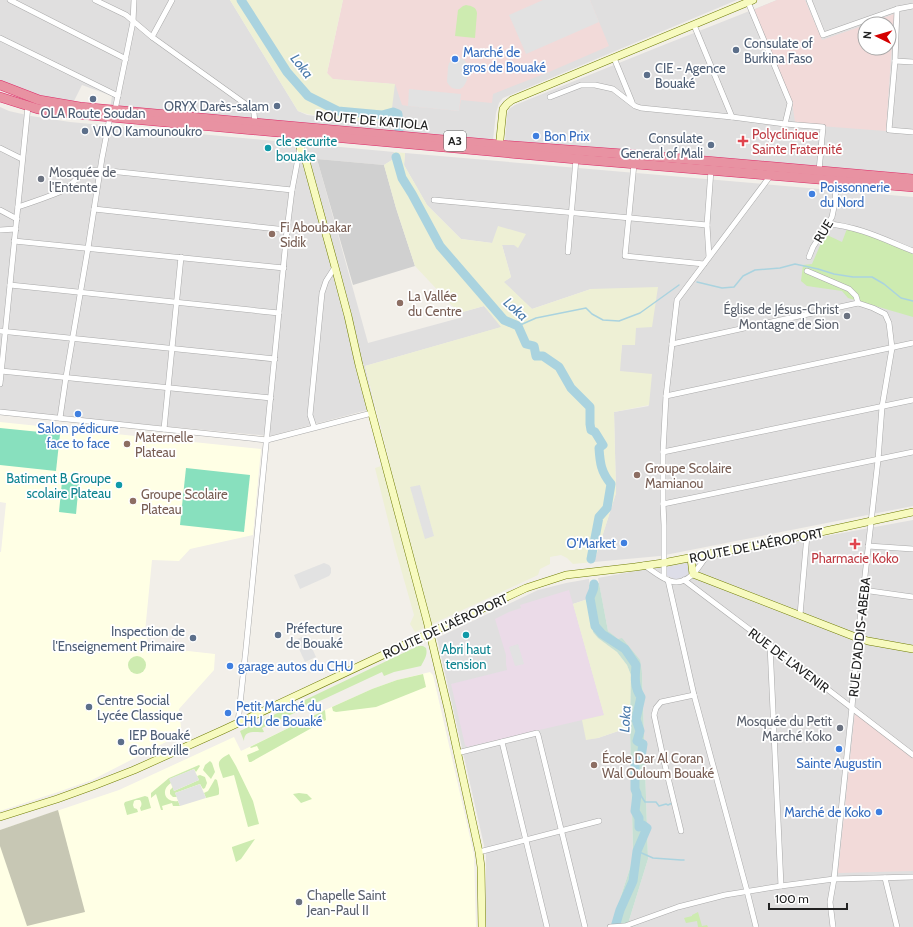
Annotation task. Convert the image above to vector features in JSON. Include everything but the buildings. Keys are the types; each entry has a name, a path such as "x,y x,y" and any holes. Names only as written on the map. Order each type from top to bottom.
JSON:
{"highway":[{"name":"ROUTE DE KATIOLA","path":"0,86 50,103 75,106 112,114 499,148 637,155 913,179"},
{"name":"ROUTE DE KATIOLA","path":"0,97 38,109 65,113 112,114 255,123 300,131"},
{"name":"ROUTE DE KATIOLA","path":"499,148 576,159 913,188"}],"main road":[{"path":"499,148 503,109 512,100 750,1"},
{"path":"300,131 300,147 306,161 348,316 358,365 409,552 448,709 479,852 481,867 482,927"},
{"name":"ROUTE DE L'AÉROPORT","path":"0,817 57,799 134,770 430,634 526,588 566,575 691,558 913,512"},
{"path":"691,558 692,574 858,638 913,649"}],"street":[{"path":"10,0 126,59"},
{"path":"95,0 121,13 251,108 254,113 255,123"},
{"path":"60,418 100,170 126,59 133,22 134,0"},
{"path":"152,37 172,0"},
{"path":"809,0 823,35 897,9 913,6"},
{"path":"750,1 790,103 784,124"},
{"path":"897,9 895,61 889,130 913,132"},
{"path":"694,25 732,117"},
{"path":"0,38 118,96"},
{"path":"614,58 632,103"},
{"path":"895,61 913,62"},
{"path":"550,97 580,85 595,85 613,88 641,108 823,127 819,171"},
{"path":"0,384 3,331 10,285 28,106"},
{"path":"238,723 287,230 292,190 300,147"},
{"path":"0,148 22,159"},
{"path":"568,252 576,159"},
{"path":"634,164 626,257 704,264"},
{"path":"18,207 64,190 87,171 100,170 292,190"},
{"path":"709,257 707,225 711,170"},
{"path":"756,927 694,695 666,579 663,563 664,452 666,396 677,300 771,175"},
{"name":"RUE","path":"810,257 813,247 832,217 837,181"},
{"path":"434,200 707,225"},
{"path":"94,209 287,230"},
{"path":"0,210 17,219"},
{"path":"828,224 840,225 875,235 913,251"},
{"path":"0,230 16,229"},
{"path":"14,241 284,268"},
{"path":"164,429 181,257"},
{"path":"314,427 310,415 322,293 326,281 335,267"},
{"path":"672,344 858,303 856,296 849,289 807,271"},
{"path":"10,285 279,313"},
{"name":"RUE D'ADDIS-ABEBA","path":"833,927 830,902 834,880 863,590 878,460 882,407 892,348 889,323 885,314 858,303"},
{"path":"3,331 275,360"},
{"path":"666,396 913,343"},
{"path":"1,371 271,398"},
{"path":"664,452 913,400"},
{"path":"0,412 267,440 314,427 372,414"},
{"path":"663,504 913,452"},
{"path":"800,615 807,534"},
{"path":"868,546 913,549"},
{"path":"644,565 666,579 679,582 692,574 707,555"},
{"name":"RUE DE L'AVENIR","path":"684,580 770,644 913,755"},
{"path":"863,590 913,597"},
{"path":"770,644 781,886"},
{"path":"681,832 654,715 656,708 661,702 694,695"},
{"path":"457,753 537,733 585,927"},
{"path":"502,742 547,927"},
{"path":"479,852 599,821"},
{"path":"612,927 625,926 678,907 747,891 834,880 913,877"},
{"path":"885,878 897,927"}],"shaded area":[{"path":"0,0 230,0 298,111 307,115 372,123 395,84 332,79 343,0 737,0 503,98 499,103 496,113 493,140 110,109 112,96 82,85 73,103 34,94 0,82"},
{"path":"230,0 343,0 327,73 333,79 395,84 391,116 372,123 307,114 298,111"},
{"name":"Marché de gros de Bouaké","path":"343,0 590,0 609,46 493,94 492,103 461,100 459,111 402,105 395,84 332,79 327,73"},
{"path":"543,0 590,0 599,22 526,54 509,15"},
{"path":"777,0 913,0 913,174 505,141 507,115 509,109 515,105"},
{"path":"777,0 805,0 822,40 857,28 857,56 891,56 886,131 793,124 793,122 795,122 792,102 753,10"},
{"path":"459,58 466,62 467,80 463,87 456,89 452,88 447,82 448,67 449,63"},
{"path":"409,89 461,94 459,111 408,106"},
{"path":"0,107 9,111 31,116 70,122 394,152 392,160 384,165 317,159 368,343 463,317 459,313 484,306 502,327 365,366 375,408 270,436 0,411"},
{"path":"394,152 405,153 404,165 427,205 461,239 492,243 498,226 526,234 518,248 514,245 502,245 511,277 504,282 532,309 591,289 658,287 652,327 636,328 635,345 622,345 620,371 652,374 649,405 614,412 616,493 594,562 573,564 561,555 550,557 550,564 540,569 538,575 415,632 410,624 414,615 375,468 390,463 365,366 501,327 484,306 459,313 415,266 384,165 392,160"},
{"path":"405,153 913,197 913,506 660,556 594,562 616,493 614,412 649,406 619,371 622,345 591,289 532,309 503,282 511,277 502,245 514,245 525,234 492,243 461,239 427,205 404,165"},
{"path":"317,159 384,165 415,266 353,285"},
{"path":"0,422 261,449 253,535 190,549 179,561 152,560 145,632 150,649 215,654 214,670 179,709 182,736 166,742 92,780 0,811 0,552 6,503 0,502"},
{"path":"420,485 434,536 425,539 410,487"},
{"path":"913,520 913,927 627,927 648,859 642,673 618,640 608,631 598,578"},
{"path":"324,563 329,565 331,568 331,573 329,576 300,589 294,575"},
{"path":"687,564 690,572 685,576 675,579 666,575 666,568"},
{"path":"589,579 591,598 573,604 604,715 586,739 598,738 630,727 633,852 631,865 611,927 486,927 486,854 437,638 538,590"},
{"path":"599,583 608,631 618,639 622,638 640,660 642,673 648,859 627,927 611,927 631,865 633,852 630,727 631,675 627,665 617,652 598,638 593,632 589,585"},
{"path":"569,590 604,715 467,747 465,745 451,684 507,670 506,655 495,619 521,608 520,605"},
{"path":"591,598 593,632 598,638 617,652 627,665 631,675 630,727 598,738 586,740 582,720 604,715 573,604"},
{"path":"306,635 316,657 305,662 295,640"},
{"path":"518,644 524,664 515,666 509,647"},
{"path":"430,672 433,675 474,855 476,927 0,927 0,830 119,790 234,737 241,751 372,689 397,680"},
{"name":"Marché de Koko","path":"855,712 913,754 913,871 838,873"},
{"path":"194,769 199,780 174,791 169,779"},
{"path":"200,784 206,798 180,806 175,793"},
{"path":"58,810 85,912 27,926 0,846 0,830"}],"green space":[{"path":"466,5 476,9 475,38 455,36 458,10"},
{"path":"848,226 913,254 913,317 848,298 842,291 807,286 801,281 803,265 812,264 825,234 842,242"},
{"path":"0,428 60,434 56,471 0,465"},
{"path":"186,468 250,475 244,532 180,525"},
{"path":"62,481 79,483 76,514 59,512"},
{"path":"418,646 423,646 426,648 425,657 421,666 394,672 384,676 382,672 262,728 264,732 248,733 244,741 240,731"},
{"path":"137,656 143,659 146,665 143,671 137,674 131,671 128,665 131,659"},
{"path":"423,674 426,687 376,707 336,712 333,711 332,707 372,689 397,680"},
{"path":"325,710 326,720 249,762 247,755 259,750 257,746 250,747"},
{"path":"229,754 253,801 259,824 248,827 234,775 223,778 219,761"},
{"path":"210,761 215,772 211,779 203,770 205,765"},
{"path":"199,765 200,766 196,772 194,769 170,779 171,783 165,792 167,798 178,801 180,806 173,806 172,803 162,806 163,810 161,810 156,794 151,798 151,793 169,778"},
{"path":"200,775 205,777 207,783 205,788 203,789 200,784 175,793 177,797 173,797 170,794 170,790 173,787 174,791 199,780 197,776"},
{"path":"215,779 217,780 219,794 206,798 204,793 208,791"},
{"path":"293,794 307,794 312,799 301,803"},
{"path":"145,796 148,797 151,808 141,811 141,802 140,800 136,800 134,801 133,805 138,812 127,815 124,804 125,802"},
{"path":"255,839 241,859 236,862 232,847"},
{"path":"698,912 702,926 707,925 708,927 698,927 697,921 686,923 684,918 692,916"}],"waterway":[{"name":"Loka","path":"241,0 287,72 308,96 338,111 382,115 393,112 398,114 399,130"},
{"name":"Loka","path":"396,157 402,178 440,246 504,320 518,326 526,344 534,346 536,356 543,356 559,367 571,388 590,407 591,430 595,432 603,445 599,448 601,463 603,471 611,484 607,508 599,517 591,559"},
{"path":"697,282 722,288 734,287 743,276 755,270 780,268 795,264 834,274 853,277 872,277 884,284 901,298 913,301"},
{"path":"518,326 536,318 586,308 592,314 603,320 619,321 640,313 679,285"},
{"name":"Loka","path":"594,584 590,598 595,626 602,634 625,649 636,665 636,686 641,697 636,719 640,731 637,741 643,744 641,757 635,761 635,789 637,794 635,811 639,818 639,827 643,825 647,828 637,851 633,881 620,910 615,927"},
{"path":"637,794 640,794 645,802 656,802 659,806 672,804"},
{"path":"637,851 653,858 684,860"}],"place":[{"name":"Consulate of Burkina Faso","path":"736,50"},
{"name":"Marché de gros de Bouaké","path":"455,59"},
{"name":"CIE - Agence Bouaké","path":"647,75"},
{"name":"OLA Route Soudan","path":"93,99"},
{"name":"ORYX Darès-salam","path":"277,106"},
{"name":"VIVO Kamounoukro","path":"85,131"},
{"name":"Bon Prix","path":"536,136"},
{"name":"Polyclinique Sainte Fraternité","path":"743,141"},
{"name":"Consulate General of Mali","path":"711,145"},
{"name":"cle securite bouake","path":"268,148"},
{"name":"Mosquée de l'Entente","path":"41,179"},
{"name":"Poissonnerie du Nord","path":"812,194"},
{"name":"Fi Aboubakar Sidik","path":"272,234"},
{"name":"La Vallée du Centre","path":"400,303"},
{"name":"Église de Jésus-Christ Montagne de Sion","path":"847,316"},
{"name":"Salon pédicure face to face","path":"78,414"},
{"name":"Maternelle Plateau","path":"127,444"},
{"name":"Groupe Scolaire Mamianou","path":"637,475"},
{"name":"Batiment B Groupe scolaire Plateau","path":"119,485"},
{"name":"Groupe Scolaire Plateau","path":"133,501"},
{"name":"O'Market","path":"624,543"},
{"name":"Pharmacie Koko","path":"855,544"},
{"name":"Préfecture de Bouaké","path":"278,635"},
{"name":"Abri haut tension","path":"466,635"},
{"name":"Inspection de l'Enseignement Primaire","path":"193,638"},
{"name":"garage autos du CHU","path":"230,666"},
{"name":"Centre Social Lycée Classique","path":"89,707"},
{"name":"Petit Marché du CHU de Bouaké","path":"228,713"},
{"name":"Mosquée du Petit Marché Koko","path":"840,728"},
{"name":"IEP Bouaké Gonfreville","path":"121,742"},
{"name":"Sainte Augustin","path":"839,749"},
{"name":"École Dar Al Coran Wal Ouloum Bouaké","path":"594,765"},
{"name":"Marché de Koko","path":"879,812"},
{"name":"Chapelle Saint Jean-Paul II","path":"299,902"}]}
